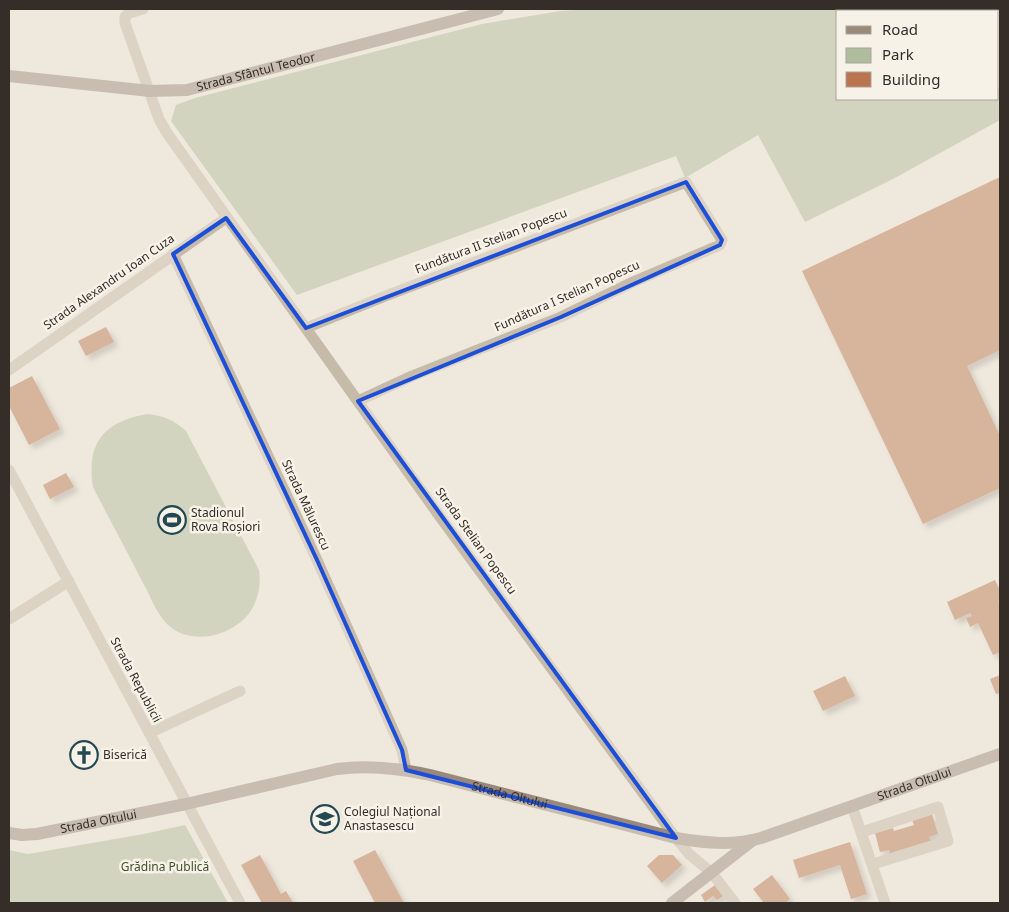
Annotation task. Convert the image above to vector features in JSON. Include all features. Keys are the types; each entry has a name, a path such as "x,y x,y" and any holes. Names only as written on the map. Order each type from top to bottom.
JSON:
{"main road":[{"name":"Strada Sfântul Teodor","path":"9,76 150,91 187,90 498,9"},
{"name":"Strada Oltului","path":"9,833 22,835 37,834 186,804 337,769 361,766 406,770 676,838 716,843 753,840 1000,754"},
{"path":"672,903 753,840"}],"street":[{"name":"Strada Stelian Popescu","path":"143,9 129,13 125,17 125,23 159,119 167,133 358,401 676,838 689,854 712,873 735,903"},
{"name":"Fundătura II Stelian Popescu","path":"306,328 686,182"},
{"name":"Fundătura I Stelian Popescu","path":"358,401 412,376 561,316 633,282 720,245 722,240 686,182"},
{"name":"Strada Alexandru Ioan Cuza","path":"9,370 226,218"},
{"name":"Strada Mălurescu","path":"173,254 321,569 402,750 406,770"},
{"name":"Strada Republicii","path":"9,470 240,903"},
{"path":"9,619 69,581"},
{"path":"148,733 240,691"},
{"path":"852,806 885,903"},
{"path":"862,832 938,808 948,841 873,864"}],"highlighted area":[{"path":"686,182 722,240 720,245 561,317 358,401 676,838 406,770 402,750 317,560 173,254 226,218 306,328"}],"green space":[{"path":"591,9 949,9 836,10 836,100 999,100 999,90 1000,120 893,179 805,222 758,135 685,178 676,156 297,295 171,121 176,105 195,98 482,24 560,11"},
{"name":"Stadionul Rova Roșiori","path":"148,414 168,419 186,431 259,570 258,593 249,613 230,629 212,636 202,637 183,634 163,620 93,487 92,458 101,437 120,422"},
{"name":"Grădina Publică","path":"185,825 228,903 9,903 9,850 28,854"}],"building":[{"path":"1000,177 1000,350 967,366 1000,436 1000,488 923,524 802,271"},
{"path":"106,327 114,342 86,356 78,341"},
{"path":"32,376 60,429 29,445 9,406 9,388"},
{"path":"66,473 74,487 50,499 43,485"},
{"path":"995,580 1000,591 1000,600 998,601 1000,607 1000,652 993,655 978,623 970,627 966,618 972,616 970,613 955,620 947,602"},
{"path":"1000,675 1000,693 996,694 990,679"},
{"path":"845,676 855,696 823,711 813,691"},
{"path":"932,814 938,834 929,837 931,841 890,854 889,850 880,852 875,833 893,828 894,831 914,825 912,820"},
{"path":"850,842 867,894 851,899 840,865 799,878 793,860"},
{"path":"375,850 404,903 375,903 353,861"},
{"path":"260,855 281,894 286,891 293,903 262,903 241,865"},
{"path":"659,855 673,855 682,865 662,883 647,866"},
{"path":"772,875 790,899 785,903 764,903 753,889"},
{"path":"715,885 723,896 717,900 713,896 705,902 701,895"}],"place":[{"name":"Stadionul Rova Roșiori","path":"172,520"},
{"name":"Biserică","path":"84,755"},
{"name":"Colegiul Național Anastasescu","path":"325,819"}]}
